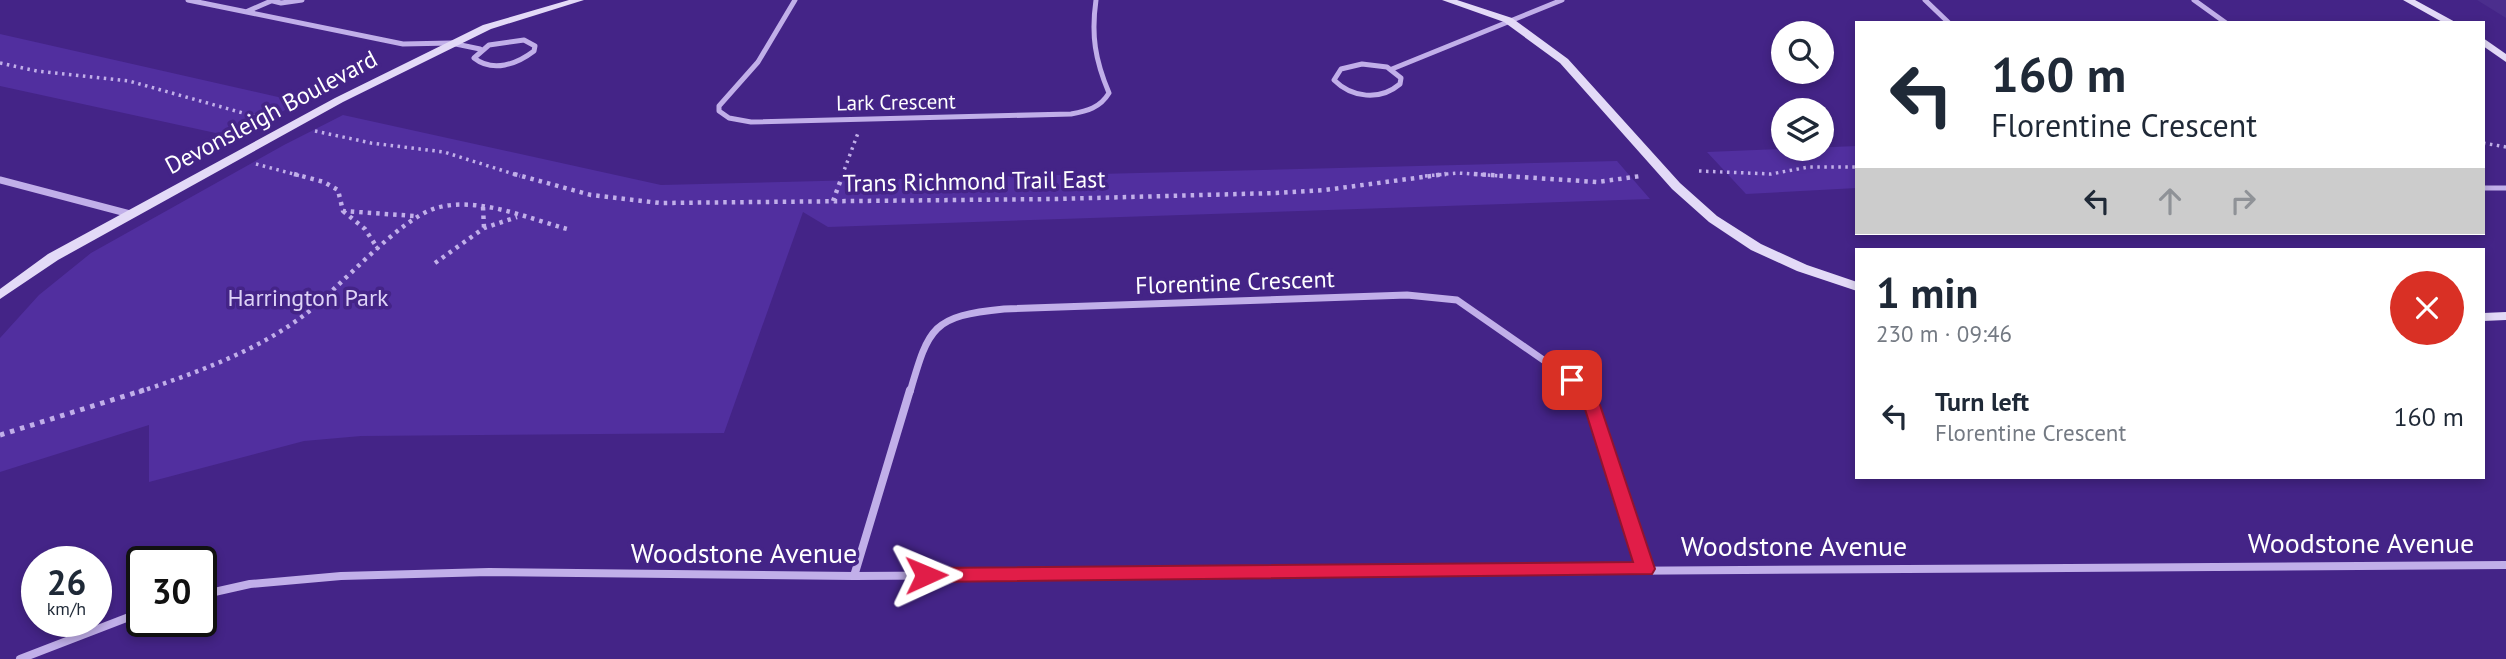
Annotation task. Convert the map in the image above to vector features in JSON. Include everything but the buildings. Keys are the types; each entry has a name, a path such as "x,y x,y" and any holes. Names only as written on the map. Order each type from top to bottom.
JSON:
{"street":[{"path":"188,0 404,44 450,43 480,49 524,40 535,46 528,56 495,65 477,62 474,58 480,49"},
{"path":"248,11 270,1 302,0"},
{"name":"Devonsleigh Boulevard","path":"0,295 53,257 339,100 450,43 487,27 579,0"},
{"name":"Lark Crescent","path":"795,0 765,53 719,106 719,111 729,118 751,122 1072,114 1100,107 1109,93 1101,74 1092,31 1096,0"},
{"path":"1447,0 1508,20 1564,61 1676,186 1713,219 1756,247 1802,268 1855,286"},
{"path":"1392,69 1401,78 1400,84 1386,93 1373,95 1349,92 1335,80 1335,75 1341,69 1350,65 1375,64 1392,69 1562,0"},
{"path":"1924,0 1947,21"},
{"path":"2194,0 2223,21"},
{"path":"2408,0 2448,21"},
{"path":"2485,43 2506,59"},
{"path":"0,180 130,214"},
{"name":"Florentine Crescent","path":"853,576 924,345 932,331 951,318 971,312 1004,309 1407,295 1457,300 1572,380 1592,405 1645,569"},
{"path":"2485,317 2506,316"},
{"name":"Woodstone Avenue","path":"217,591 250,584 341,576 489,572 853,576 2506,565"},
{"path":"20,659 126,617"}],"lane":[{"path":"2485,188 2506,188"}],"path":[{"path":"0,62 37,71 129,81 268,120"},
{"path":"833,201 864,118"},
{"name":"Trans Richmond Trail East","path":"314,131 371,144 444,152 591,195 660,203 1056,199 1276,193 1325,190 1400,178 1458,173 1597,182 1641,176"},
{"path":"2485,143 2506,147"},
{"path":"255,164 324,182 338,190 343,211 365,229 378,249"},
{"path":"1699,171 1771,174 1809,167 1855,167"},
{"path":"343,211 416,216 458,204 482,207 567,229"},
{"path":"482,207 484,228"},
{"path":"0,435 138,394 276,334 314,305 416,216"},
{"path":"435,263 484,228 518,217"}],"green space":[{"path":"0,34 300,102 234,137 0,86"},
{"name":"Harrington Park","path":"343,115 661,185 1617,161 1650,199 828,227 803,212 724,433 361,436 304,441 149,482 149,425 0,472 0,338 39,295 91,253"},
{"path":"1855,146 1855,188 1746,194 1707,152 1771,149 1771,161 1834,161 1834,147"}],"route":[{"path":"926,575 1645,569 1612,460 1592,405 1572,380"}]}
